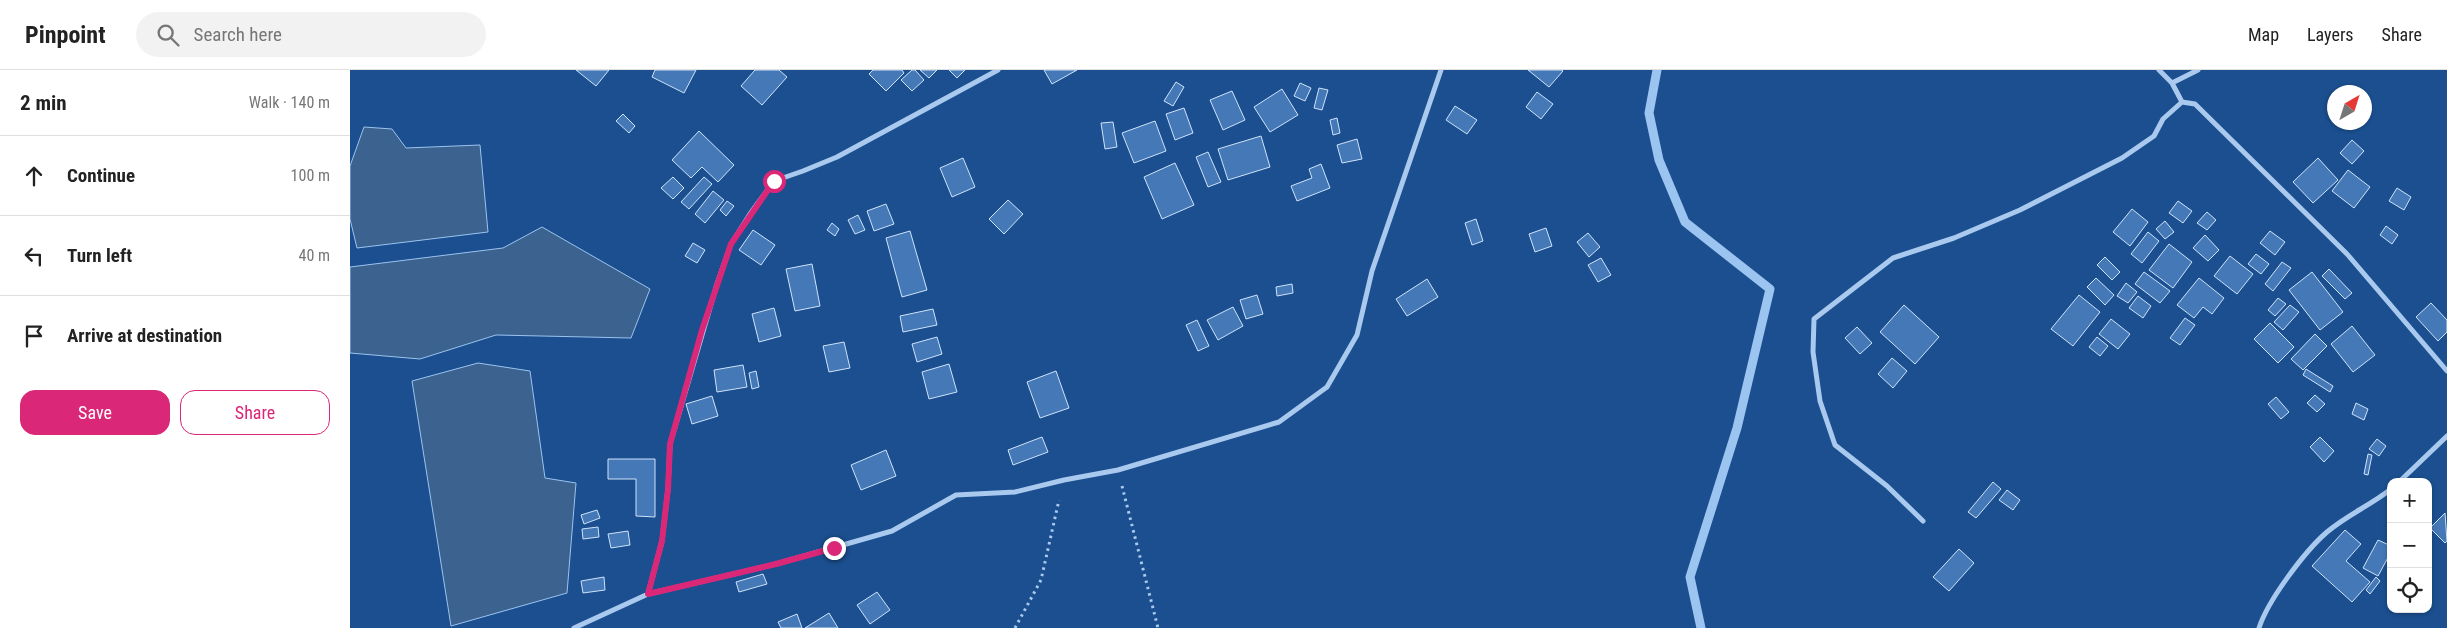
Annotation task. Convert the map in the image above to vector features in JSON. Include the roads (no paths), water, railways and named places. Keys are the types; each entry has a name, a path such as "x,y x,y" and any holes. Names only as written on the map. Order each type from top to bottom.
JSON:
{"street":[{"path":"648,594 662,541 668,489 670,444 717,284 731,244 750,214 774,181 837,157 998,70"},
{"path":"574,628 648,594 776,564 892,531 956,495 1015,492 1064,480 1118,470 1279,422 1327,387 1357,335 1372,271 1441,70"},
{"path":"2159,70 2172,84 2182,102"},
{"path":"2172,84 2198,70"},
{"path":"1923,521 1887,486 1835,445 1820,401 1813,352 1814,319 1893,258 1954,238 2020,210 2122,158 2154,136 2163,118 2182,102 2195,104 2347,254 2447,371"},
{"path":"2403,478 2447,436"},
{"path":"2259,628 2264,615 2287,578 2327,532 2387,492"}],"water":[{"path":"364,127 392,129 406,148 480,145 488,232 357,248 350,219 350,166"},
{"path":"542,227 650,289 631,338 496,335 420,359 350,353 350,267 503,248"},
{"path":"478,363 530,371 545,478 576,483 567,593 451,626 412,381"}],"waterway":[{"path":"1657,70 1649,113 1659,160 1685,222 1770,289 1737,428 1690,577 1701,628"}]}
